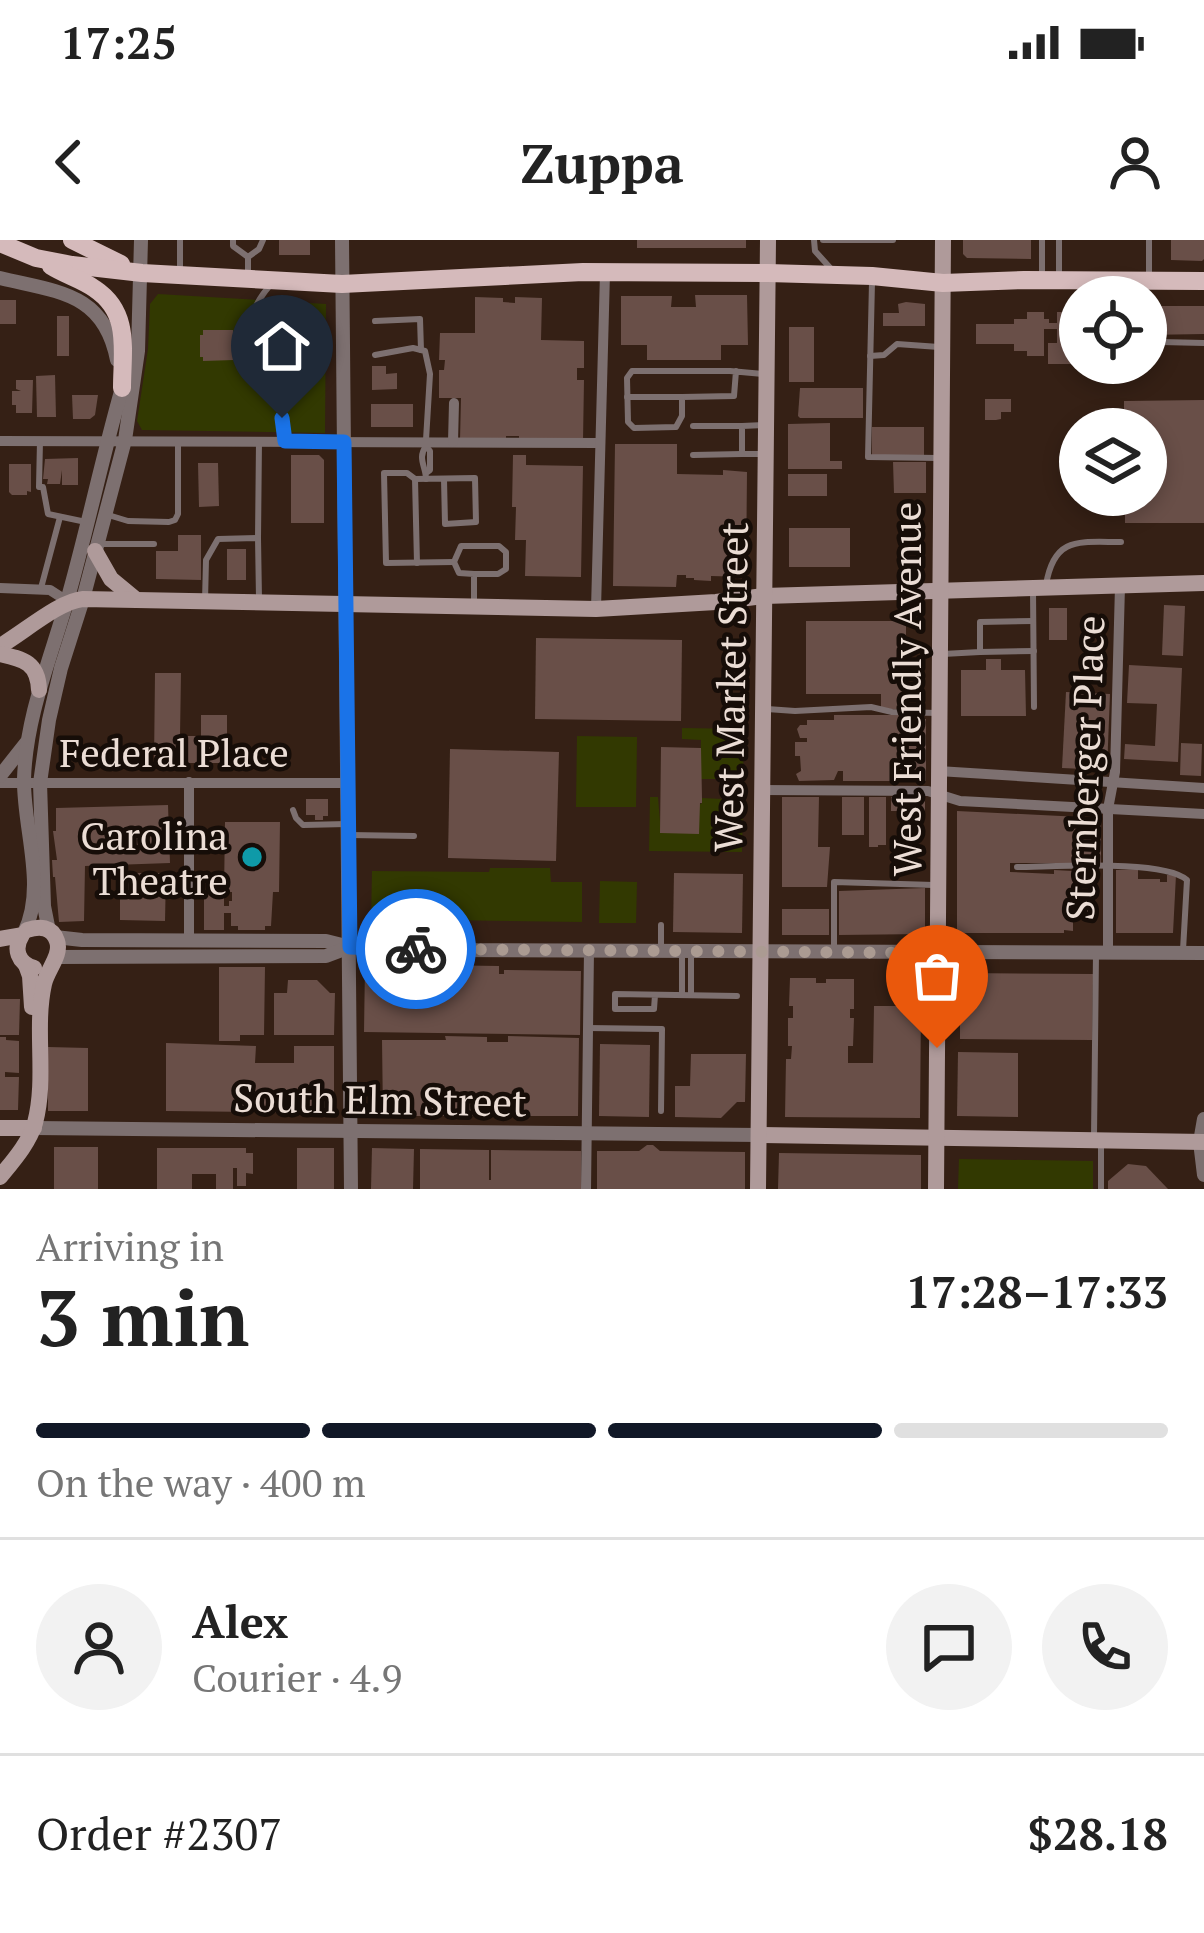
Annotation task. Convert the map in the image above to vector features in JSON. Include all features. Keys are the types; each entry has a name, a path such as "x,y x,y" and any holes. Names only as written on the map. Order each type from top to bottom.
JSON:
{"main road":[{"path":"72,240 142,273"},
{"name":"West Market Street","path":"758,1189 768,240"},
{"name":"West Friendly Avenue","path":"936,1189 943,240"},
{"path":"0,243 98,290 112,304 124,332 122,388"},
{"path":"36,258 142,273 342,284 523,273 768,273 943,283 1059,280"},
{"path":"1167,280 1204,281"},
{"path":"96,547 111,579 135,598"},
{"path":"0,650 75,600 596,609 764,596 1204,584"},
{"path":"0,650 36,669 39,690"},
{"path":"0,939 39,927 52,934 58,946 43,987 38,1104 0,1173"},
{"path":"24,932 17,947 32,986 28,1128"},
{"path":"0,951 42,968 54,960"},
{"name":"South Elm Street","path":"0,1128 28,1128"},
{"path":"758,1135 1202,1142"}],"street":[{"path":"141,240 138,351 124,440 96,547 39,690 29,738 44,906 52,934 82,940 326,941 350,947 1204,953"},
{"path":"342,240 351,1189"},
{"path":"596,609 605,273"},
{"path":"0,278 64,293 98,313 113,341 122,388 86,522 61,668 32,783 34,893 24,932"},
{"path":"453,442 454,403"},
{"path":"0,440 600,442"},
{"name":"Sternberger Place","path":"1102,953 1108,809 1114,782 1120,586"},
{"path":"0,588 50,590 75,600"},
{"path":"0,779 29,738"},
{"path":"938,771 1204,788"},
{"name":"Federal Place","path":"0,779 32,783 348,783"},
{"path":"189,782 189,940"},
{"path":"762,790 938,792 960,801 1204,814"},
{"path":"54,960 326,956 350,947"},
{"path":"586,1189 589,950"},
{"path":"1204,1119 1204,1175"},
{"name":"South Elm Street","path":"28,1128 758,1135"}],"lane":[{"path":"180,240 180,275"},
{"path":"233,240 233,246 248,257"},
{"path":"248,257 263,240"},
{"path":"836,275 815,250 819,240 893,240"},
{"path":"1042,240 1051,280"},
{"path":"1051,280 1059,240"},
{"path":"1149,240 1149,276"},
{"path":"248,257 248,279"},
{"path":"872,276 868,458 941,458"},
{"path":"274,280 256,302 248,333 250,357 279,406 285,441"},
{"path":"375,321 420,319 421,350"},
{"path":"1167,342 1204,343"},
{"path":"870,356 884,355 897,344 942,347"},
{"path":"375,355 413,348 425,351 430,374 426,444 430,470 426,476"},
{"path":"682,398 682,416 673,428 638,428 628,422 628,375 632,371 767,374"},
{"path":"627,397 730,397 735,395 733,371"},
{"path":"693,426 766,425"},
{"path":"742,426 742,454"},
{"path":"40,441 39,487 44,488 49,514 86,522"},
{"path":"105,514 128,521 176,520 178,441"},
{"path":"259,441 259,603"},
{"path":"693,455 766,454"},
{"path":"415,479 407,473 384,473 386,563 454,562"},
{"path":"415,479 475,478 476,523 445,524 444,479"},
{"path":"415,479 417,563"},
{"path":"40,589 60,517"},
{"path":"205,601 206,560 218,539 258,538"},
{"path":"1034,707 1033,621 1049,564 1060,550 1073,544 1120,542"},
{"path":"96,547 154,544"},
{"path":"461,546 500,546 506,552 506,569 498,574 474,574 459,573 454,562 461,546"},
{"path":"474,574 474,608"},
{"path":"980,652 980,622 1033,621"},
{"path":"940,654 1034,651"},
{"path":"763,709 871,707 939,712"},
{"path":"293,810 303,825 414,836"},
{"path":"1017,867 1152,867 1178,873 1187,880 1183,953"},
{"path":"834,952 834,882 938,885"},
{"path":"661,925 661,951"},
{"path":"686,951 686,995"},
{"path":"1101,1189 1097,1141 1102,953"},
{"path":"655,995 654,1009 615,1009 615,994 737,996"},
{"path":"588,1028 662,1030 661,1111"}],"green space":[{"path":"158,294 326,304 325,433 142,430 137,421 150,304"},
{"path":"682,728 744,729 743,779 700,779 701,740 682,739"},
{"path":"577,736 637,737 636,807 576,807"},
{"path":"650,797 658,797 661,833 702,803 702,798 743,800 742,852 649,851"},
{"path":"490,868 550,868 551,882 582,882 582,922 371,919 372,871 489,872"},
{"path":"600,881 637,882 636,923 599,923"},
{"path":"959,1159 1093,1161 1093,1189 958,1189"}],"building":[{"path":"279,240 310,240 310,255 279,255"},
{"path":"637,240 746,240 746,248 637,248"},
{"path":"963,240 1031,240 1031,259 967,258"},
{"path":"1171,240 1204,240 1204,259 1171,260"},
{"path":"695,295 747,295 748,345 721,345 721,360 647,360 647,345 621,345 621,296 672,296 671,307 696,307"},
{"path":"475,297 515,303 515,297 542,298 541,340 584,341 584,368 577,368 577,380 584,380 583,441 519,440 519,436 460,440 461,398 439,398 439,370 444,370 445,360 439,360 440,333 475,333"},
{"path":"0,300 16,300 16,324 0,324"},
{"path":"898,304 925,304 925,326 883,326 883,313 899,313"},
{"path":"1167,306 1204,306 1204,334 1167,335"},
{"path":"1027,312 1044,312 1044,319 1057,323 1059,312 1059,364 1048,364 1048,343 1057,343 1057,329 1044,329 1044,356 1014,351 1014,344 976,344 976,324 1014,324 1014,319 1027,319"},
{"path":"57,316 69,316 69,356 57,356"},
{"path":"789,327 814,327 814,382 789,382"},
{"path":"203,330 233,330 233,339 241,339 234,360 203,361"},
{"path":"372,366 386,366 386,374 397,373 397,389 372,390"},
{"path":"55,375 56,417 37,417 36,376"},
{"path":"16,380 33,380 32,413 16,413 12,405 12,391 21,391 16,389"},
{"path":"800,388 863,388 863,418 800,418"},
{"path":"72,395 98,395 95,415 73,419"},
{"path":"985,399 1011,399 1011,412 1001,412 1001,419 985,420"},
{"path":"1204,400 1204,523 1125,523 1125,516 1167,516 1167,408 1124,408 1124,401"},
{"path":"371,404 413,404 413,427 371,427"},
{"path":"830,423 830,461 842,461 842,469 788,469 788,424"},
{"path":"872,427 924,427 924,455 872,455"},
{"path":"615,444 677,444 677,474 747,472 746,577 711,576 711,581 677,575 676,587 613,586"},
{"path":"291,455 319,455 324,460 324,523 291,523"},
{"path":"513,455 526,455 526,465 583,466 581,577 525,576 526,540 515,540"},
{"path":"78,458 78,485 62,485 62,470 60,484 47,484 48,479 43,479 45,459"},
{"path":"893,462 926,462 926,493 894,493"},
{"path":"198,463 218,463 219,506 199,507"},
{"path":"9,464 31,464 27,495 9,492"},
{"path":"788,474 827,474 827,496 788,496"},
{"path":"789,528 850,528 850,567 789,567"},
{"path":"178,535 201,535 201,580 156,579 156,551 178,551"},
{"path":"227,549 246,549 246,580 227,580"},
{"path":"1164,605 1185,606 1183,656 1162,655"},
{"path":"1049,608 1067,608 1067,640 1049,640"},
{"path":"806,621 906,621 906,709 881,709 881,694 806,694"},
{"path":"536,638 682,640 681,721 535,719"},
{"path":"986,659 1001,659 1001,670 1025,670 1026,716 961,716 961,670 986,670"},
{"path":"1129,665 1182,668 1178,762 1124,759 1125,744 1155,746 1157,704 1127,703"},
{"path":"155,673 181,673 180,736 201,736 201,715 227,715 227,763 154,763"},
{"path":"1066,692 1110,694 1107,770 1062,768"},
{"path":"834,715 926,719 926,781 843,781 843,771 838,771 834,780 799,781 795,742 807,742 807,738 800,738 797,729 807,725 807,720 834,720"},
{"path":"1181,743 1202,744 1201,776 1180,775"},
{"path":"661,747 701,748 699,834 660,833"},
{"path":"450,749 559,752 556,861 448,858"},
{"path":"782,797 819,797 818,847 830,847 827,887 782,887"},
{"path":"842,797 864,797 864,835 842,835"},
{"path":"869,797 886,797 886,845 869,847"},
{"path":"891,797 925,797 925,811 891,811"},
{"path":"306,799 328,799 328,816 315,820 315,815 306,815"},
{"path":"168,805 170,863 85,866 84,921 59,922 52,860 57,860 56,808"},
{"path":"957,811 1101,818 1101,863 1010,863 1010,872 1073,871 1073,905 1097,905 1098,917 1073,917 1073,931 1064,933 957,933"},
{"name":"Carolina Theatre","path":"225,822 280,822 279,892 273,892 271,926 238,930 231,926 231,913 224,913 224,930 204,930 204,891 224,892","holes":["224,892 232,892 229,906 224,906"]},
{"path":"1138,869 1138,879 1167,882 1167,875 1176,875 1173,933 1116,933 1116,870"},
{"path":"120,873 166,873 165,921 120,920"},
{"path":"674,873 743,874 742,933 673,932"},
{"path":"925,888 925,934 839,935 839,891"},
{"path":"782,909 829,909 829,935 782,935"},
{"path":"365,964 499,966 499,974 504,970 581,971 580,1035 364,1032"},
{"path":"219,967 265,967 264,1035 219,1041"},
{"path":"960,973 1093,974 1092,1040 960,1039"},
{"path":"790,978 816,978 816,983 854,979 853,1046 848,1046 848,1063 873,1063 874,1006 921,1006 920,1118 785,1117 786,1059 791,1059 792,1046 788,1046 788,1018 793,1018"},
{"path":"288,980 317,980 335,993 334,1035 274,1035 274,993 287,993"},
{"path":"0,999 20,999 19,1035 0,1035"},
{"path":"445,1036 487,1037 487,1042 508,1042 508,1036 579,1038 578,1116 383,1116 382,1040 446,1040"},
{"path":"0,1037 19,1041 19,1073 5,1072 5,1077 19,1077 18,1110 0,1110"},
{"path":"166,1043 256,1046 255,1063 294,1063 294,1046 334,1046 334,1113 166,1111"},
{"path":"600,1044 650,1045 649,1117 599,1116"},
{"path":"48,1047 88,1048 88,1111 48,1111"},
{"path":"958,1052 1018,1053 1018,1117 957,1116"},
{"path":"691,1054 746,1054 745,1102 737,1102 721,1118 675,1117 675,1086 690,1086"},
{"path":"647,1145 660,1151 745,1152 745,1189 597,1189 597,1151 639,1151"},
{"path":"54,1147 98,1147 98,1189 54,1189"},
{"path":"157,1148 246,1148 246,1153 253,1153 253,1174 246,1173 246,1186 237,1186 237,1168 233,1168 233,1189 216,1189 216,1174 192,1174 192,1189 157,1189"},
{"path":"297,1148 334,1148 334,1189 297,1189"},
{"path":"372,1148 414,1149 413,1189 371,1189"},
{"path":"420,1149 489,1150 489,1180 491,1150 581,1151 581,1189 420,1189"},
{"path":"779,1153 921,1155 921,1189 778,1189"},
{"path":"1128,1164 1146,1166 1168,1189 1108,1189 1108,1181"}],"way so far":[{"path":"416,949 937,953 937,1048"}],"place":[{"name":"Carolina Theatre","path":"252,857"}],"route":[{"path":"282,418 285,441 344,442 350,947 416,949"}]}
